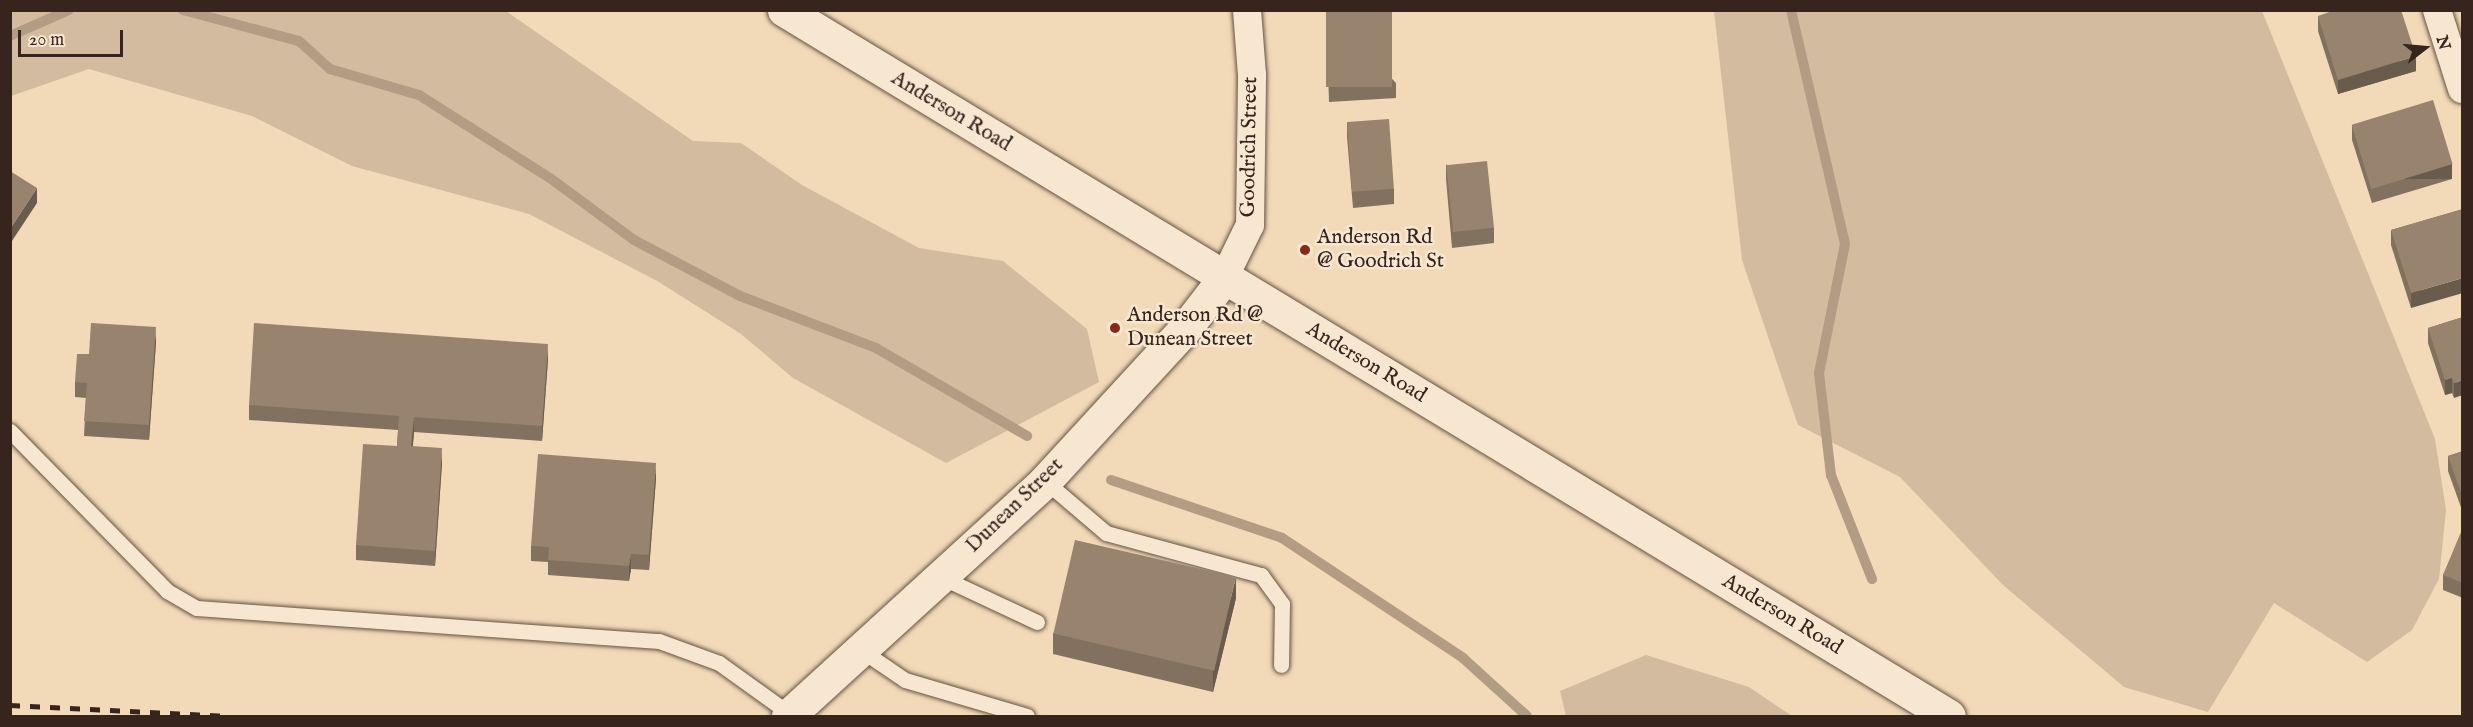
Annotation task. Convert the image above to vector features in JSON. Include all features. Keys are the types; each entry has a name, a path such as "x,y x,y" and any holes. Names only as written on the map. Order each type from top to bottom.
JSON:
{"main road":[{"name":"Anderson Road","path":"784,10 1949,717"},
{"name":"Dunean Street","path":"789,716 1045,481 1184,330 1224,278"}],"street":[{"name":"Goodrich Street","path":"1224,278 1250,225 1252,75 1247,10"},
{"path":"2437,10 2463,89"}],"lane":[{"path":"10,431 167,591 197,608 659,641 719,663 789,716"},
{"path":"1045,481 1106,533 1261,575 1282,604 1281,665"},
{"path":"941,577 1037,622"},
{"path":"861,651 905,680 1027,717"}],"shaded area":[{"path":"10,11 506,11 693,141 741,143 802,185 919,248 1003,261 1087,329 1099,382 946,463 793,378 741,334 659,282 529,214 352,166 252,116 89,69 11,96"},
{"path":"1714,11 2262,11 2435,439 2446,510 2439,579 2412,630 2367,662 2274,603 2208,712 2124,687 2003,585 1900,477 1798,425 1742,260"},
{"path":"1646,655 1749,687 1792,716 1566,716 1560,691"}],"building":[{"path":"1326,10 1392,10 1392,87 1326,87"},
{"path":"2335,10 2401,10 2416,56 2338,80 2318,16"},
{"path":"2433,100 2453,164 2371,189 2352,125"},
{"path":"1389,119 1394,189 1352,192 1347,122"},
{"path":"1487,161 1494,228 1453,232 1446,165"},
{"path":"10,171 37,188 10,229"},
{"path":"2463,209 2463,278 2411,293 2391,230"},
{"path":"2463,317 2463,380 2454,383 2452,378 2445,380 2428,328"},
{"path":"91,323 156,327 149,425 84,421 87,383 75,382 77,354 89,354"},
{"path":"254,323 548,344 542,426 414,417 411,446 442,448 435,551 356,545 363,444 397,446 399,416 249,405"},
{"path":"2463,451 2463,498 2448,456"},
{"path":"538,454 656,463 649,555 631,554 629,566 548,560 549,547 531,546"},
{"path":"2461,532 2463,533 2463,583 2443,575"},
{"path":"1075,540 1236,577 1214,671 1053,634"}],"waterway":[{"path":"10,36 69,10"},
{"path":"183,10 299,41 330,69 419,95 550,178 634,240 740,296 876,348 1027,436"},
{"path":"1791,10 1845,244 1819,373 1831,475 1872,579"},
{"path":"1111,480 1282,538 1463,658 1527,716"}],"railway":[{"path":"10,705 224,716"}],"place":[{"name":"Anderson Rd @ Goodrich St","path":"1305,250"},
{"name":"Anderson Rd @ Dunean Street","path":"1115,328"}]}
